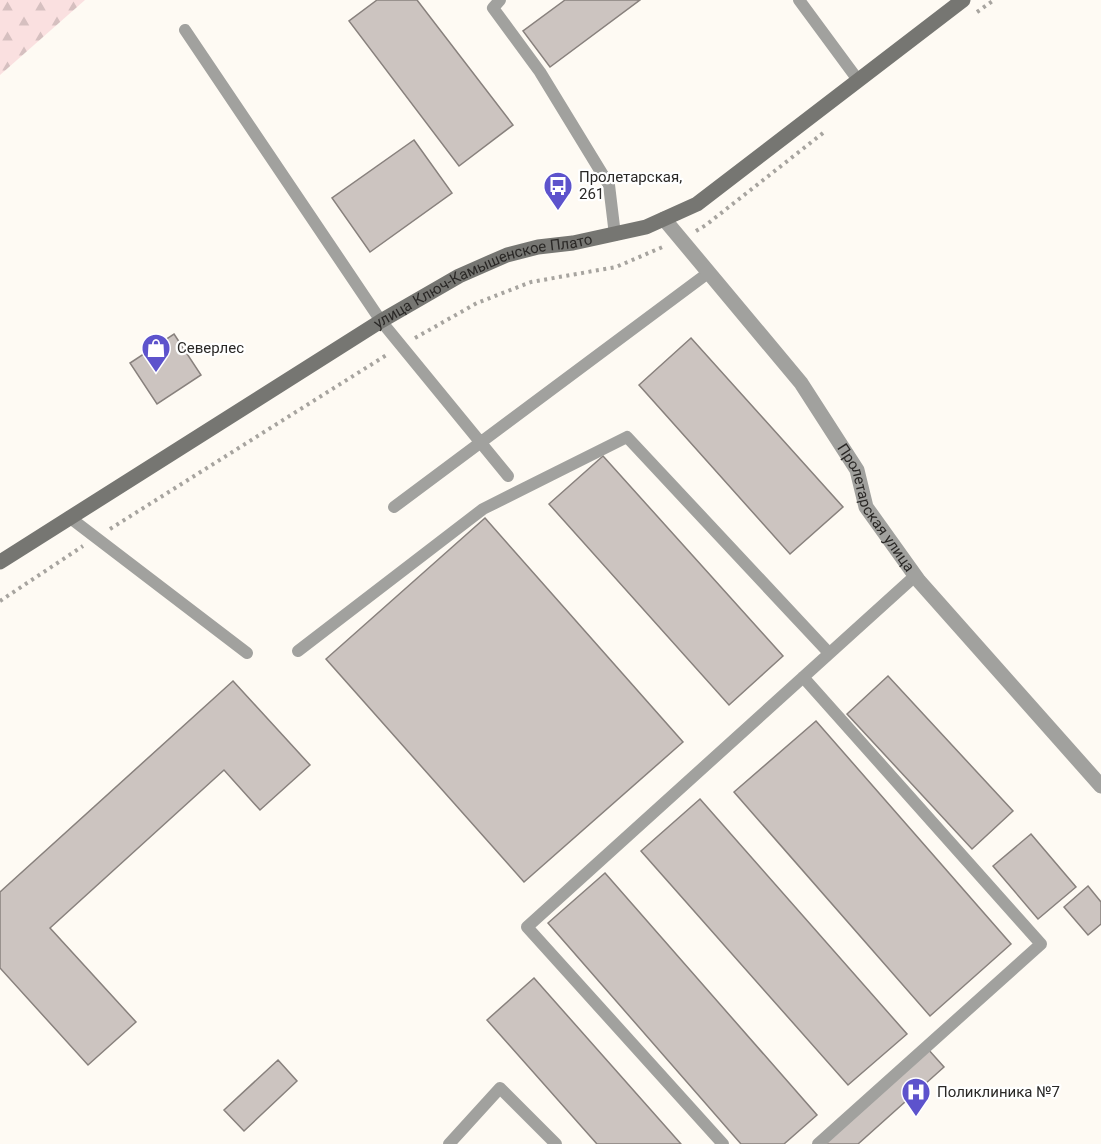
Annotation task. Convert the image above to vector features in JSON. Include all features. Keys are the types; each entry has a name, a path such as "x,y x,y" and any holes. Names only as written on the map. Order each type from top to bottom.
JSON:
{"main road":[{"name":"улица Ключ-Камышенское Плато","path":"0,562 381,321 459,276 507,255 646,227 697,204 963,0"}],"street":[{"name":"Пролетарская улица","path":"664,219 801,384 857,470 866,507 915,576 1101,786"}],"lane":[{"path":"500,0 493,8 540,72 609,185 615,235"},
{"path":"799,0 858,80"},
{"path":"185,30 381,321 508,476"},
{"path":"394,507 708,273"},
{"path":"298,651 483,509 627,437 829,653"},
{"path":"69,517 247,653"},
{"path":"723,1144 527,927 915,576"},
{"path":"803,677 1041,944 818,1144"},
{"path":"449,1144 500,1088 556,1144"}],"path":[{"path":"976,13 994,0"},
{"path":"0,601 400,345 477,303 531,282 616,267 681,240 706,225 827,130"}],"green space":[{"path":"0,0 85,0 0,75"}],"building":[{"path":"377,0 417,0 513,125 459,166 349,21"},
{"path":"565,0 640,0 550,67 523,31"},
{"path":"414,140 452,193 370,252 332,198"},
{"path":"174,334 201,375 157,404 130,363"},
{"path":"691,338 843,507 790,554 639,385"},
{"path":"603,456 783,656 729,705 549,504"},
{"path":"485,518 683,742 524,882 326,659"},
{"path":"888,676 1013,811 972,849 847,714"},
{"path":"233,681 310,765 260,810 224,770 50,928 136,1022 88,1065 0,968 0,892"},
{"path":"816,721 1011,944 930,1016 734,792"},
{"path":"700,799 907,1034 848,1085 641,851"},
{"path":"1031,834 1076,887 1038,919 993,866"},
{"path":"605,873 817,1115 784,1144 741,1144 548,923"},
{"path":"1088,886 1101,902 1101,924 1088,935 1064,907"},
{"path":"534,978 681,1144 597,1144 487,1020"},
{"path":"927,1048 944,1067 858,1144 819,1144"},
{"path":"278,1060 297,1081 244,1131 224,1110"}],"place":[{"name":"Пролетарская, 261","path":"558,212"},
{"name":"Северлес","path":"156,374"},
{"name":"Поликлиника №7","path":"916,1118"}]}
